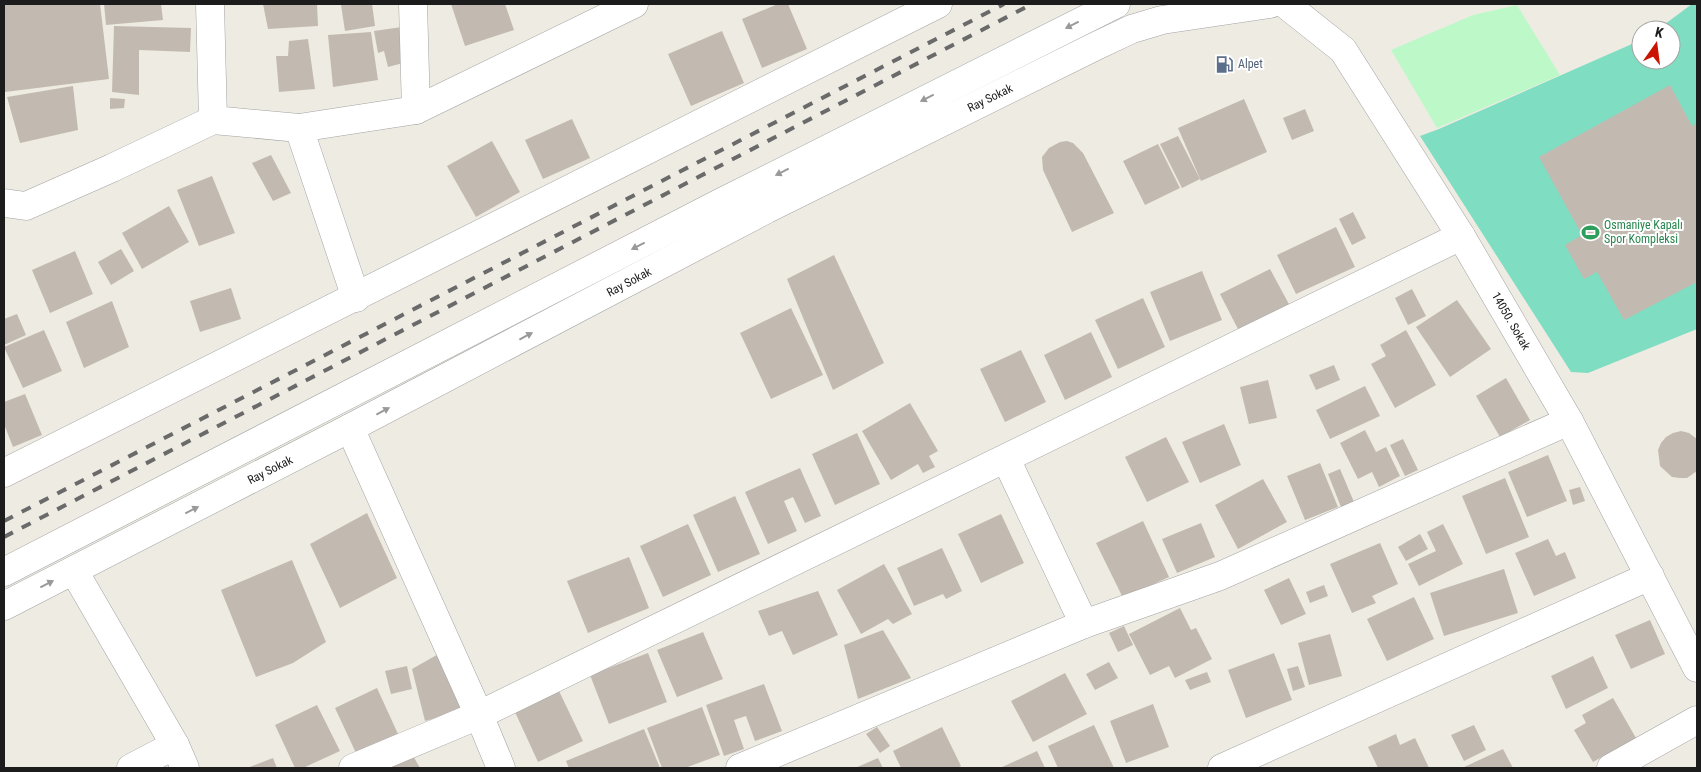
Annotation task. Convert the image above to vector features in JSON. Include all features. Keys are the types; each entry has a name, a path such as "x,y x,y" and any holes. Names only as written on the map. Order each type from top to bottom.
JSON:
{"street":[{"path":"210,4 213,120"},
{"path":"413,4 416,110"},
{"path":"4,203 26,206 213,120 298,128 416,110 634,4"},
{"path":"4,473 356,298 938,4"},
{"path":"4,572 720,203 1116,4"},
{"name":"Ray Sokak","path":"4,606 350,428 767,209 1096,46 1132,30 1162,20 1270,4"},
{"name":"14050. Sokak","path":"1284,4 1343,50 1461,236 1569,421 1650,576 1690,637 1697,668"},
{"path":"298,128 356,298"},
{"path":"353,768 479,715 1461,236"},
{"path":"740,768 1084,624 1220,576 1569,421"},
{"path":"350,428 502,768"},
{"path":"1006,459 1084,624"},
{"path":"74,571 180,757 131,768"},
{"path":"1222,768 1650,576"},
{"path":"1611,768 1697,720"}],"green space":[{"name":"Osmaniye Kapalı Spor Kompleksi","path":"1692,4 1697,4 1697,329 1588,373 1571,372 1420,136 1631,44 1631,70 1681,70 1681,20 1670,20"},
{"path":"1517,5 1560,75 1437,128 1391,50 1473,15"}],"building":[{"path":"4,4 100,4 109,79 5,92"},
{"path":"104,4 161,4 163,20 106,25"},
{"path":"263,4 317,4 318,26 268,29"},
{"path":"372,4 375,26 345,31 341,5"},
{"path":"451,4 505,4 514,30 465,46"},
{"path":"778,4 788,4 807,49 762,68 742,19"},
{"path":"114,26 191,28 190,52 139,50 139,95 112,92"},
{"path":"402,27 407,62 388,67 384,51 378,53 374,31"},
{"path":"722,31 744,83 691,106 668,54"},
{"path":"371,32 378,80 333,87 328,35"},
{"path":"308,39 315,89 279,92 276,56 288,56 289,41"},
{"path":"1670,85 1692,126 1697,123 1697,282 1624,320 1597,272 1584,279 1565,245 1582,235 1539,157"},
{"path":"73,86 78,130 20,143 7,97"},
{"path":"110,98 125,99 124,108 110,109"},
{"path":"1244,99 1267,152 1201,181 1178,128"},
{"path":"1305,109 1314,131 1292,140 1283,118"},
{"path":"572,119 590,158 543,179 525,140"},
{"path":"1178,136 1200,179 1182,188 1160,144"},
{"path":"492,141 520,192 476,217 447,166"},
{"path":"1067,141 1073,143 1083,153 1114,213 1072,232 1043,170 1042,157 1049,148 1060,142"},
{"path":"1158,144 1180,188 1145,205 1123,161"},
{"path":"271,155 291,193 273,201 252,163"},
{"path":"212,176 235,233 199,246 177,190"},
{"path":"169,206 189,242 142,269 122,233"},
{"path":"1353,212 1366,238 1352,245 1339,219"},
{"path":"1336,227 1355,267 1296,294 1277,255"},
{"path":"121,249 134,271 111,285 98,262"},
{"path":"75,251 93,294 50,313 32,270"},
{"path":"834,255 884,363 833,390 787,279"},
{"path":"1270,269 1290,306 1239,331 1220,294"},
{"path":"1202,271 1222,320 1170,341 1150,292"},
{"path":"231,288 241,319 200,332 190,301"},
{"path":"1412,289 1426,316 1408,325 1395,298"},
{"path":"1143,298 1165,347 1118,369 1095,320"},
{"path":"1457,300 1491,349 1450,377 1416,327"},
{"path":"112,301 129,347 84,368 66,322"},
{"path":"791,308 823,375 771,399 740,333"},
{"path":"17,314 26,335 4,345 4,319"},
{"path":"44,330 62,371 23,388 4,347"},
{"path":"1406,330 1436,385 1395,408 1371,364 1386,356 1380,345"},
{"path":"1091,332 1112,377 1065,400 1044,355"},
{"path":"1021,350 1046,402 1005,422 980,369"},
{"path":"1334,365 1340,380 1316,390 1309,375"},
{"path":"1506,378 1530,420 1500,437 1476,396"},
{"path":"1268,380 1277,418 1249,424 1240,387"},
{"path":"1365,386 1380,416 1330,439 1316,410"},
{"path":"25,394 42,435 13,447 4,424 4,402"},
{"path":"910,403 938,451 929,456 935,467 923,473 918,464 891,480 862,431"},
{"path":"1224,424 1241,465 1200,483 1182,442"},
{"path":"1365,430 1376,452 1386,447 1400,476 1379,487 1372,472 1358,479 1340,443"},
{"path":"1681,431 1689,433 1697,439 1697,471 1687,478 1672,477 1660,466 1658,450 1661,443 1666,437"},
{"path":"857,433 880,484 835,505 812,454"},
{"path":"1166,437 1189,482 1147,502 1125,457"},
{"path":"1403,439 1418,470 1405,476 1390,445"},
{"path":"1548,455 1567,501 1527,517 1508,472"},
{"path":"1320,463 1338,507 1305,520 1287,476"},
{"path":"800,468 821,516 805,523 793,497 784,501 797,531 768,544 745,492"},
{"path":"1340,469 1354,502 1341,507 1328,474"},
{"path":"1505,478 1529,537 1486,554 1462,496"},
{"path":"1263,479 1287,522 1238,549 1215,505"},
{"path":"1580,487 1585,501 1573,505 1569,490"},
{"path":"735,496 760,554 718,572 693,515"},
{"path":"367,513 397,578 340,608 310,544"},
{"path":"1001,514 1024,563 981,583 958,534"},
{"path":"1143,521 1169,577 1123,598 1096,543"},
{"path":"1201,523 1215,557 1177,573 1162,539"},
{"path":"688,524 711,575 663,597 640,546"},
{"path":"1443,524 1463,564 1419,586 1408,564 1436,551 1427,532"},
{"path":"1420,534 1428,549 1406,561 1398,547"},
{"path":"1548,539 1556,556 1565,552 1576,578 1534,596 1515,553"},
{"path":"1380,543 1398,584 1372,596 1376,603 1352,613 1330,564"},
{"path":"942,548 962,591 946,599 943,594 914,606 897,568"},
{"path":"629,557 649,608 588,633 567,581"},
{"path":"292,560 326,642 293,663 256,677 221,590"},
{"path":"884,564 912,614 893,624 888,619 861,634 837,590"},
{"path":"1504,569 1518,613 1444,636 1430,593"},
{"path":"1289,578 1306,614 1281,625 1264,590"},
{"path":"1324,585 1328,596 1310,603 1306,592"},
{"path":"818,591 838,635 793,655 782,631 769,636 758,611"},
{"path":"1414,597 1434,639 1387,661 1367,619"},
{"path":"1180,608 1191,630 1196,628 1212,659 1175,678 1169,666 1150,675 1129,634"},
{"path":"1650,620 1665,654 1631,669 1615,635"},
{"path":"1124,626 1133,645 1118,652 1109,633"},
{"path":"883,630 911,678 858,699 844,645"},
{"path":"703,632 723,679 677,697 657,650"},
{"path":"1330,634 1342,676 1309,685 1298,643"},
{"path":"442,652 465,710 425,721 412,669"},
{"path":"648,653 667,702 609,724 590,675"},
{"path":"1274,653 1292,700 1246,718 1228,670"},
{"path":"1593,656 1608,688 1566,709 1551,676"},
{"path":"1109,662 1118,678 1095,690 1086,674"},
{"path":"407,666 412,689 391,694 385,671"},
{"path":"1298,666 1305,687 1293,691 1287,669"},
{"path":"1207,672 1211,682 1190,690 1185,680"},
{"path":"1065,673 1087,714 1033,742 1011,701"},
{"path":"764,684 782,731 755,741 746,716 734,720 744,749 724,756 706,705"},
{"path":"377,688 398,734 356,753 335,708"},
{"path":"559,691 583,741 538,762 515,712"},
{"path":"1613,698 1636,738 1593,762 1574,730 1586,723 1582,715"},
{"path":"1153,704 1169,747 1126,763 1110,721"},
{"path":"317,705 340,751 303,768 295,768 275,725"},
{"path":"702,707 720,755 685,768 662,768 647,728"},
{"path":"1094,725 1114,768 1058,768 1048,746"},
{"path":"1474,725 1486,750 1464,761 1451,735"},
{"path":"877,727 890,746 880,753 866,734"},
{"path":"942,727 961,766 957,768 901,768 893,751"},
{"path":"644,729 660,768 569,768 566,761"},
{"path":"1396,734 1400,745 1415,738 1429,768 1378,768 1368,747"},
{"path":"1503,749 1513,768 1462,768"},
{"path":"1037,751 1045,768 1000,768"},
{"path":"412,754 420,768 386,768"},
{"path":"273,758 277,768 247,768"},
{"path":"878,758 883,768 855,768"}],"railway":[{"path":"4,521 1004,4"},
{"path":"4,537 1032,4"}],"place":[{"name":"Alpet","path":"1224,64"},
{"name":"Osmaniye Kapalı Spor Kompleksi","path":"1590,232"}]}
